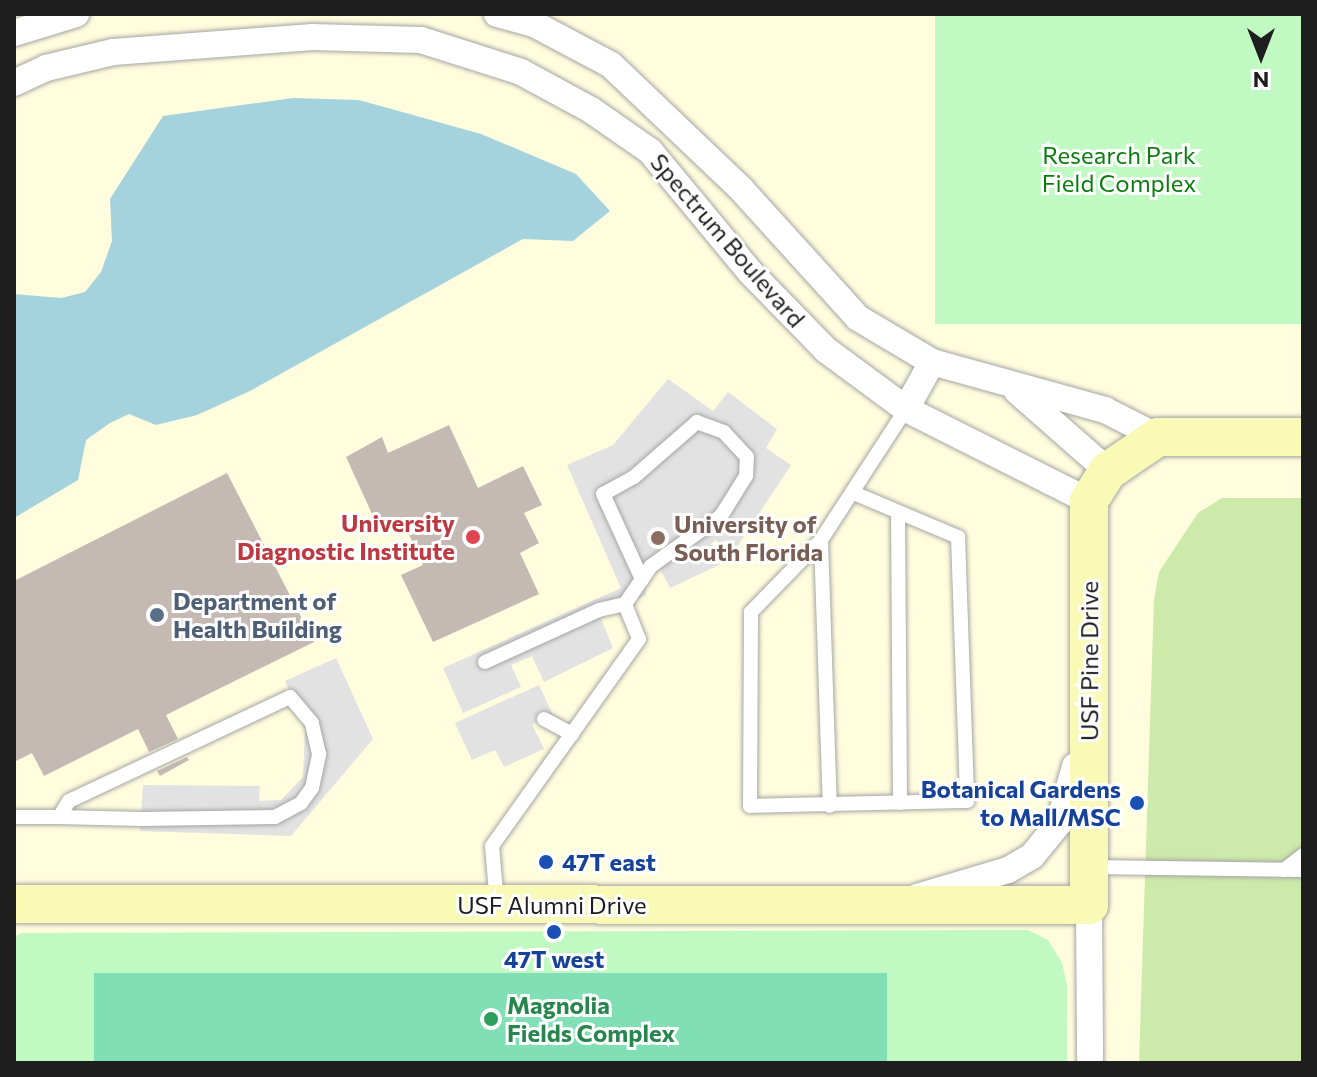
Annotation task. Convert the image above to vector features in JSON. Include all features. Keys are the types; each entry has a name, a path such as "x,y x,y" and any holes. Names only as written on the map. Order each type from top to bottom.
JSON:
{"street":[{"path":"14,33 76,14"},
{"name":"Spectrum Boulevard","path":"497,14 534,24 611,65 741,189 858,318 932,362 1105,410 1158,437"},
{"name":"Spectrum Boulevard","path":"14,83 46,68 113,52 311,25 421,40 521,72 591,110 650,151 750,272 826,350 906,409 1099,486"},
{"path":"906,409 932,362"},
{"name":"Spectrum Boulevard","path":"1005,382 1099,486"},
{"path":"1099,486 1158,437 1303,437"},
{"name":"USF Pine Drive","path":"1090,1063 1089,688 1099,486"},
{"path":"892,905 1008,870 1032,856 1055,830 1070,798 1089,688"},
{"name":"USF Alumni Drive","path":"14,904 1089,905"}],"lane":[{"path":"856,494 958,537 967,801 750,806 751,612 821,540 856,494 906,409"},
{"path":"485,662 599,610 625,604 651,566 721,516 746,476 747,457 724,432 697,422 634,477 603,494 642,579"},
{"path":"898,513 900,803"},
{"path":"821,540 830,806"},
{"path":"497,905 492,846 639,639 625,604"},
{"path":"14,817 260,819 289,812 301,803 317,772 312,723 290,697 69,801 59,817"},
{"path":"544,719 572,734"},
{"path":"1283,870 1303,855"},
{"path":"1088,867 1303,870"}],"shaded area":[{"name":"University of South Florida","path":"14,14 1303,14 1303,1063 14,1063"},
{"path":"668,379 713,411 728,392 777,429 766,448 791,465 733,553 715,540 711,544 725,555 719,565 670,588 660,569 647,577 646,595 600,616 613,648 544,682 532,656 511,665 521,687 463,713 443,668 621,588 567,465 613,445"},
{"path":"336,658 373,739 291,836 140,831 143,785 260,786 259,801 281,800 303,777 305,729 285,681"},
{"path":"539,685 553,715 532,724 544,749 504,767 495,750 472,760 455,723"}],"green space":[{"name":"Research Park Field Complex","path":"935,14 1303,14 1303,324 935,324"},
{"path":"1222,498 1303,498 1303,1063 1139,1063 1154,599 1159,572 1198,513"},
{"path":"1028,930 1048,940 1062,963 1067,985 1067,1063 14,1063 14,937 22,933"},
{"name":"Magnolia Fields Complex","path":"94,973 887,973 887,1063 94,1063"}],"water":[{"path":"293,98 359,100 481,134 576,174 610,211 573,241 523,239 250,391 197,415 156,425 129,414 110,423 86,440 78,480 14,518 14,294 61,298 85,292 101,272 112,241 110,199 163,116"}],"building":[{"name":"University Diagnostic Institute","path":"449,425 478,488 523,466 542,505 524,513 539,543 520,553 539,594 433,642 401,575 423,565 401,517 378,527 346,457 382,437 388,453"},
{"name":"Department of Health Building","path":"227,473 314,642 166,715 178,739 149,752 138,729 44,776 32,753 14,762 14,581"},
{"path":"187,757 189,760 160,776 157,771"}],"place":[{"name":"University Diagnostic Institute","path":"473,537"},
{"name":"University of South Florida","path":"658,538"},
{"name":"Department of Health Building","path":"157,615"},
{"name":"Botanical Gardens to Mall/MSC","path":"1137,803"},
{"name":"47T east","path":"546,862"},
{"name":"47T west","path":"554,932"},
{"name":"Magnolia Fields Complex","path":"491,1019"}]}
